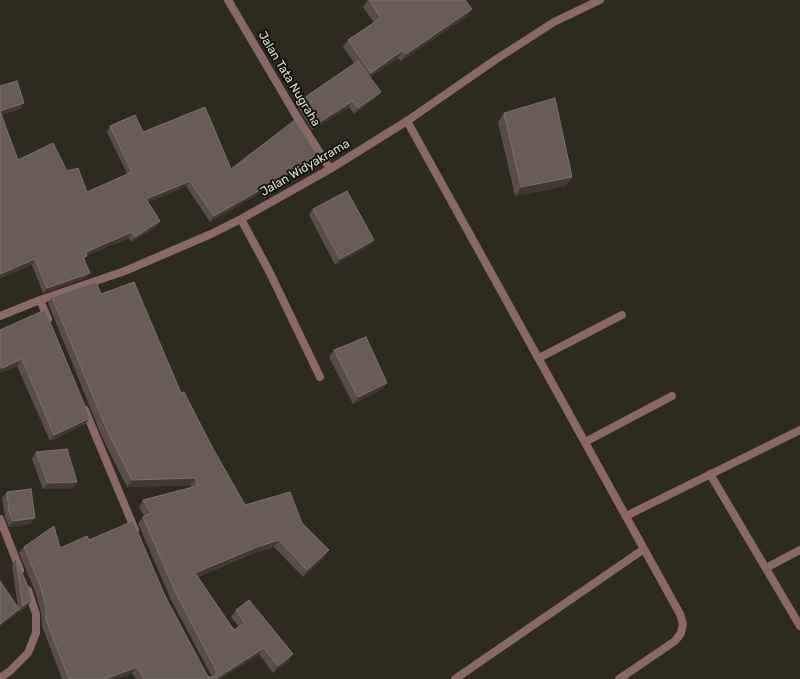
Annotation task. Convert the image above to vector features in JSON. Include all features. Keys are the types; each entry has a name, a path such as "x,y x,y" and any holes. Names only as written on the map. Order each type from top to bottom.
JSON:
{"street":[{"name":"Jalan Tata Nugraha","path":"228,0 286,99 330,169"},
{"name":"Jalan Widyakrama","path":"0,316 40,300 125,271 211,234 241,219 330,169 407,121 495,60 548,27 600,0"},
{"path":"407,121 680,614 683,624 681,633 675,641 619,679"},
{"path":"241,219 270,273 320,377"},
{"path":"40,300 52,329"},
{"path":"538,358 622,315"},
{"path":"585,442 672,396"},
{"path":"82,402 139,538"},
{"path":"626,516 800,430"},
{"path":"710,474 800,626"},
{"path":"0,521 25,582 36,614 36,633 28,653 10,671 0,678"},
{"path":"454,679 644,549"},
{"path":"766,568 800,550"}],"building":[{"path":"369,0 465,0 472,9 406,54 403,50 371,73 348,40 381,18"},
{"path":"358,61 381,92 358,108 353,101 316,124 301,100"},
{"path":"17,81 24,103 0,111 0,86"},
{"path":"555,98 572,177 521,187 504,113"},
{"path":"205,107 231,169 295,120 317,154 300,167 214,216 190,181 146,199 160,221 135,237 132,232 86,252 87,256 83,257 90,273 47,288 35,259 0,274 0,111 18,160 53,143 67,171 78,168 87,192 132,172 110,126 135,115 143,132"},
{"path":"347,191 374,240 340,259 313,209"},
{"path":"96,282 101,294 134,282 181,393 184,392 211,445 245,505 290,492 302,523 329,550 307,570 279,540 257,547 195,573 234,630 245,623 236,610 249,600 293,654 278,666 264,648 215,679 144,679 137,667 105,679 69,679 46,620 46,606 40,585 24,547 54,526 60,548 87,536 89,540 133,521 165,596 207,675 209,677 214,677 217,672 175,591 143,517 151,513 143,500 197,486 196,478 132,480 107,430 52,297"},
{"path":"45,310 90,418 54,435 22,359 2,368 0,364 0,330"},
{"path":"366,337 387,383 358,397 334,350"},
{"path":"67,449 77,482 48,483 36,452"},
{"path":"31,489 35,518 13,521 9,511 7,492"},
{"path":"16,559 32,599 23,606"},
{"path":"0,581 19,609 0,624"}]}
